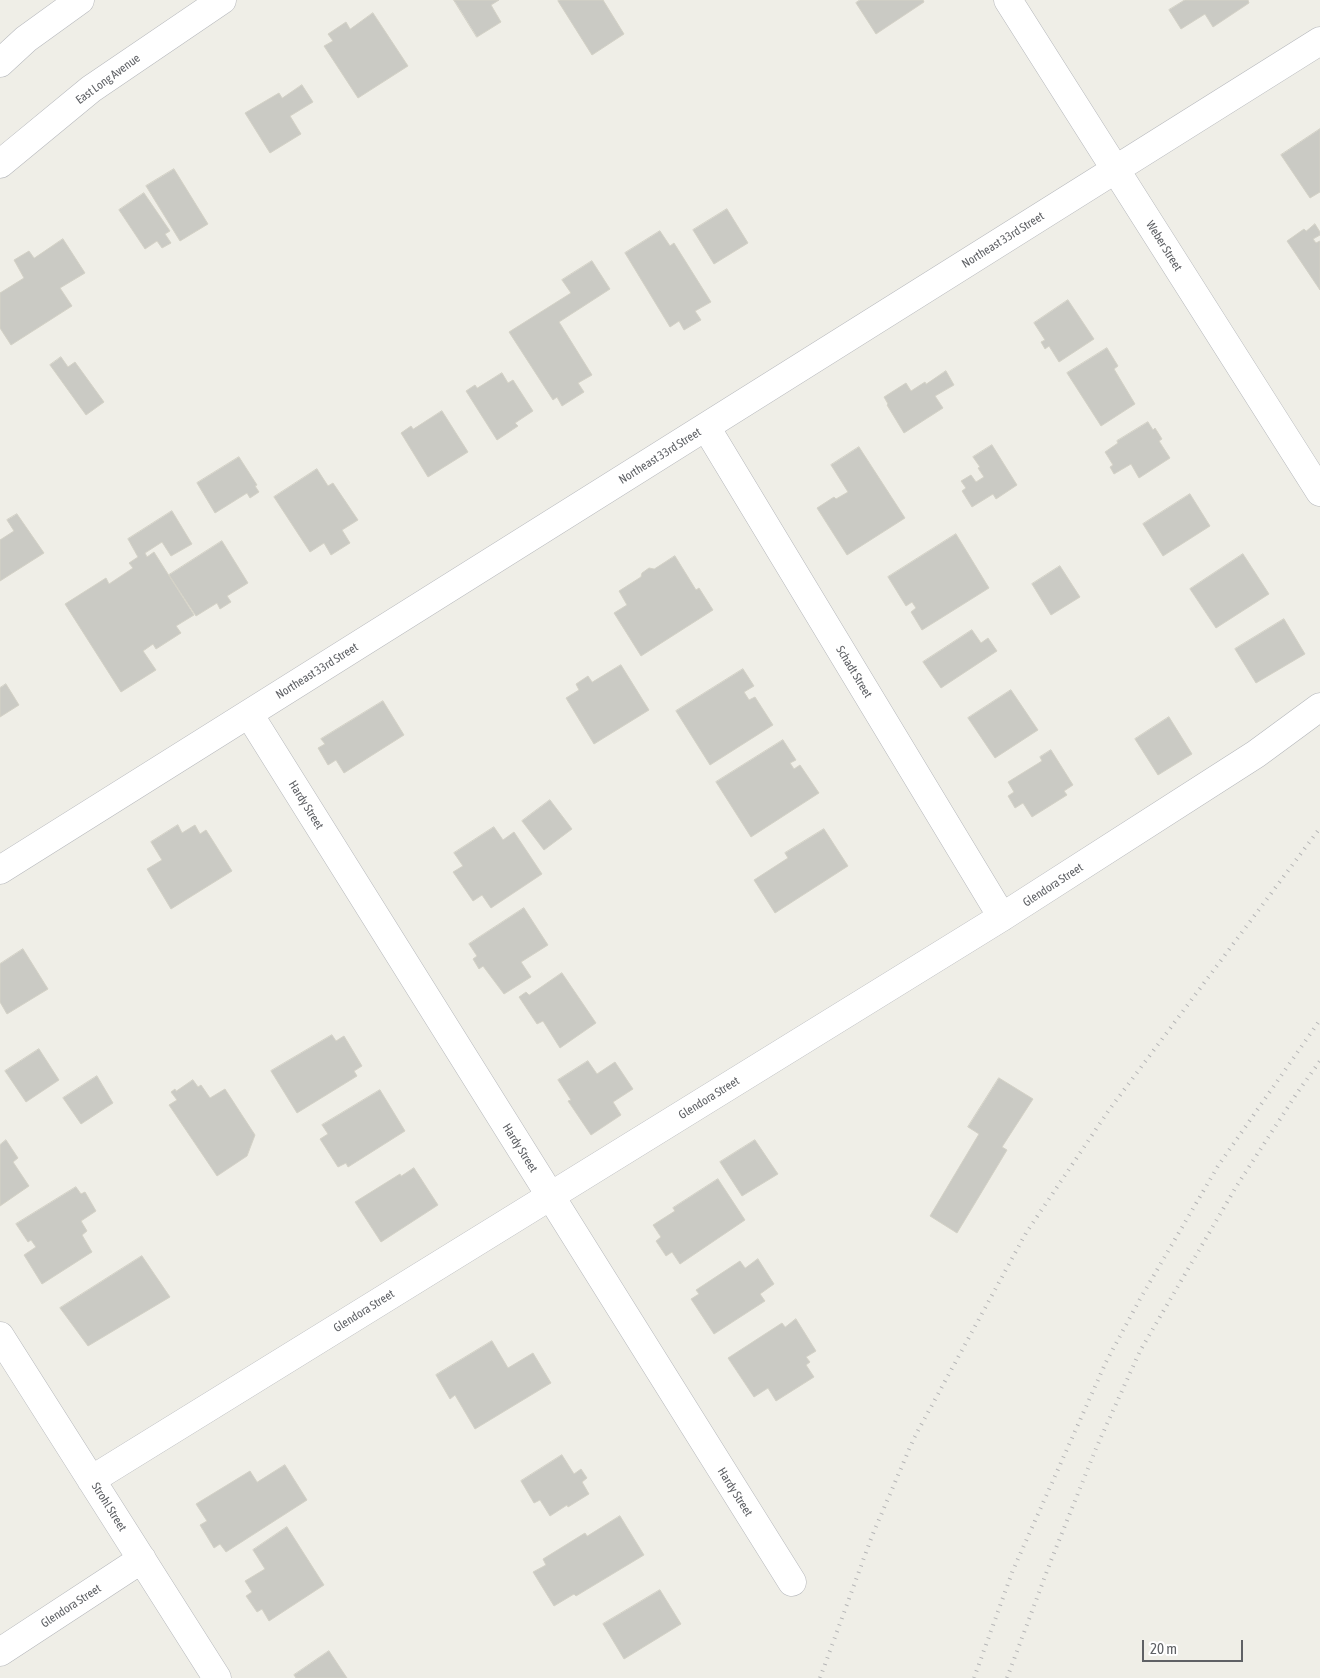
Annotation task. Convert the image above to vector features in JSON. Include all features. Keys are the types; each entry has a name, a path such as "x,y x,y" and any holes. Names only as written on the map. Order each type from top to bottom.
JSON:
{"street":[{"path":"0,63 26,39 80,0"},
{"name":"East Long Avenue","path":"0,164 91,89 222,0"},
{"name":"Weber Street","path":"1008,0 1320,492"},
{"name":"Northeast 33rd Street","path":"0,870 1320,41"},
{"name":"Schadt Street","path":"706,427 1002,917"},
{"name":"Glendora Street","path":"91,1480 1002,917 1256,754 1320,707"},
{"name":"Hardy Street","path":"249,714 792,1582"},
{"name":"Strohl Street","path":"0,1336 217,1678"},
{"name":"Glendora Street","path":"0,1652 142,1559"}],"building":[{"path":"454,0 499,0 491,5 501,22 477,37"},
{"path":"603,0 624,34 592,55 558,1"},
{"path":"860,0 923,0 924,2 876,34 856,3"},
{"path":"1185,0 1248,0 1249,3 1213,27 1205,14 1181,29 1169,10"},
{"path":"373,13 408,66 358,98 324,46 333,41 328,34 346,22 350,29"},
{"path":"302,85 313,102 290,116 301,134 270,153 245,113 279,93 282,98"},
{"path":"1320,129 1320,192 1310,198 1281,155"},
{"path":"174,169 208,224 180,241 146,186"},
{"path":"144,193 170,231 165,234 171,243 162,248 157,241 145,249 119,210"},
{"path":"727,209 748,243 714,264 693,230"},
{"path":"1315,224 1320,232 1320,235 1313,239 1316,243 1320,241 1320,290 1287,241"},
{"path":"660,231 670,246 674,243 711,302 695,311 701,320 684,330 679,321 670,327 625,253"},
{"path":"63,239 85,273 60,288 72,306 11,345 0,328 0,293 24,278 14,260 29,251 34,258"},
{"path":"592,261 610,289 559,322 592,375 578,383 584,392 562,406 557,397 553,400 509,332 571,293 562,280"},
{"path":"1068,300 1094,339 1059,362 1049,346 1045,349 1041,342 1045,340 1034,323"},
{"path":"1107,348 1118,366 1114,369 1135,404 1101,426 1067,373"},
{"path":"61,357 68,367 75,362 104,402 86,415 50,365"},
{"path":"946,371 954,385 935,396 943,408 904,433 884,397 906,383 911,391"},
{"path":"502,373 508,383 513,380 533,411 515,423 518,426 497,440 466,391 475,385 477,388"},
{"path":"442,411 468,452 428,477 401,433 411,426 413,429"},
{"path":"1148,422 1153,430 1155,428 1162,439 1159,441 1170,458 1139,478 1131,464 1114,474 1110,467 1113,465 1105,452 1118,443 1117,441"},
{"path":"992,445 1017,485 996,499 993,494 972,507 962,491 966,488 961,481 971,475 976,482 984,477 973,457"},
{"path":"859,447 905,518 847,555 817,508 834,497 836,499 848,492 831,465"},
{"path":"239,457 257,485 255,486 259,492 250,498 247,493 215,513 197,483"},
{"path":"317,469 328,486 333,483 358,520 342,530 350,543 331,555 324,543 310,552 274,497"},
{"path":"1190,494 1210,526 1163,556 1143,524"},
{"path":"172,511 192,544 171,556 162,542 145,553 147,557 154,552 194,615 176,626 181,633 156,649 153,644 143,651 156,670 121,692 65,604 106,578 109,584 133,568 129,563 138,557 128,539"},
{"path":"17,514 44,553 0,581 0,540 14,531 7,520"},
{"path":"956,534 989,588 922,630 911,612 916,608 912,602 906,606 888,577"},
{"path":"222,541 248,583 227,596 231,602 220,609 217,603 196,616 169,575"},
{"path":"1243,554 1269,594 1216,628 1190,589"},
{"path":"675,556 696,590 699,588 713,610 641,656 614,613 627,605 619,591 641,577 642,573 649,568 654,569"},
{"path":"1060,566 1080,597 1051,615 1032,584"},
{"path":"1284,619 1305,654 1256,683 1235,649"},
{"path":"972,630 981,643 988,638 997,651 941,688 923,662"},
{"path":"621,665 649,710 594,744 566,698 579,690 576,684 588,676 592,682"},
{"path":"743,669 754,686 744,692 749,700 755,697 773,725 710,765 676,711"},
{"path":"6,684 19,705 0,717 0,688"},
{"path":"1011,690 1038,730 995,758 968,718"},
{"path":"383,701 404,735 344,773 336,760 328,765 318,748 325,744 321,739"},
{"path":"1169,717 1192,754 1158,775 1135,739"},
{"path":"783,740 796,760 790,763 794,769 800,765 819,793 751,837 716,782"},
{"path":"1051,750 1073,785 1064,791 1067,795 1032,817 1023,803 1015,808 1008,796 1014,792 1008,782 1042,761 1040,757"},
{"path":"550,800 572,829 544,850 522,821"},
{"path":"178,825 182,833 195,825 200,834 206,830 232,871 171,909 147,869 162,860 151,842"},
{"path":"494,827 503,840 514,832 542,874 491,908 482,895 473,901 453,872 463,866 454,853"},
{"path":"824,829 848,866 775,913 754,880 788,858 785,853"},
{"path":"524,908 548,945 521,962 531,977 504,994 483,966 479,969 473,959 477,956 469,944"},
{"path":"23,949 48,989 7,1014 0,1002 0,964"},
{"path":"562,973 596,1023 560,1048 543,1021 537,1024 519,997 526,992 529,995"},
{"path":"332,1035 336,1041 344,1036 362,1066 354,1071 357,1076 297,1113 271,1071"},
{"path":"39,1049 59,1080 26,1102 5,1071"},
{"path":"588,1061 597,1074 615,1062 633,1089 613,1102 621,1115 591,1135 568,1101 571,1100 558,1080"},
{"path":"97,1076 113,1103 81,1124 63,1098"},
{"path":"999,1078 1033,1099 1002,1147 1007,1150 957,1233 930,1216 979,1134 968,1127"},
{"path":"193,1080 198,1087 201,1085 210,1098 225,1089 255,1135 247,1156 217,1176 169,1105 177,1100 171,1092 175,1089 176,1091"},
{"path":"380,1090 405,1131 348,1167 346,1163 338,1167 320,1139 328,1134 322,1125"},
{"path":"6,1140 18,1158 13,1162 29,1186 0,1206 0,1145"},
{"path":"755,1140 778,1174 742,1196 720,1162"},
{"path":"414,1168 438,1205 381,1242 355,1202 400,1174 401,1176"},
{"path":"718,1179 745,1220 680,1264 672,1252 666,1256 656,1241 661,1237 653,1225 675,1211 673,1208"},
{"path":"76,1187 81,1194 85,1192 96,1211 81,1221 87,1231 82,1235 92,1252 42,1284 24,1255 36,1247 31,1240 28,1242 16,1224"},
{"path":"142,1256 170,1297 88,1346 60,1308"},
{"path":"758,1259 774,1284 760,1294 765,1301 714,1334 691,1299 699,1294 696,1290 740,1261 745,1268"},
{"path":"796,1319 816,1351 806,1357 810,1362 806,1365 814,1377 776,1401 768,1388 754,1397 728,1358 782,1323 785,1327"},
{"path":"492,1341 508,1368 533,1353 551,1383 475,1429 455,1395 450,1399 436,1375"},
{"path":"562,1455 574,1474 581,1469 587,1478 582,1482 589,1494 550,1516 540,1500 534,1503 521,1481"},
{"path":"285,1465 307,1500 226,1552 220,1544 214,1548 200,1525 207,1521 196,1504 250,1471 257,1482"},
{"path":"620,1516 644,1555 576,1596 574,1594 554,1606 533,1572 546,1565 543,1559 585,1533 587,1536"},
{"path":"287,1527 324,1585 269,1621 262,1609 257,1612 246,1596 252,1592 245,1581 265,1569 253,1550"},
{"path":"660,1590 681,1624 624,1659 603,1624"},
{"path":"329,1651 347,1678 296,1678 294,1675"}],"railway":[{"path":"820,1678 872,1536 914,1438 1026,1233 1109,1110 1320,828"},
{"path":"974,1678 1013,1570 1106,1362 1140,1299 1218,1166 1320,1020"},
{"path":"1007,1678 1050,1563 1097,1446 1140,1351 1236,1187 1320,1061"}]}
